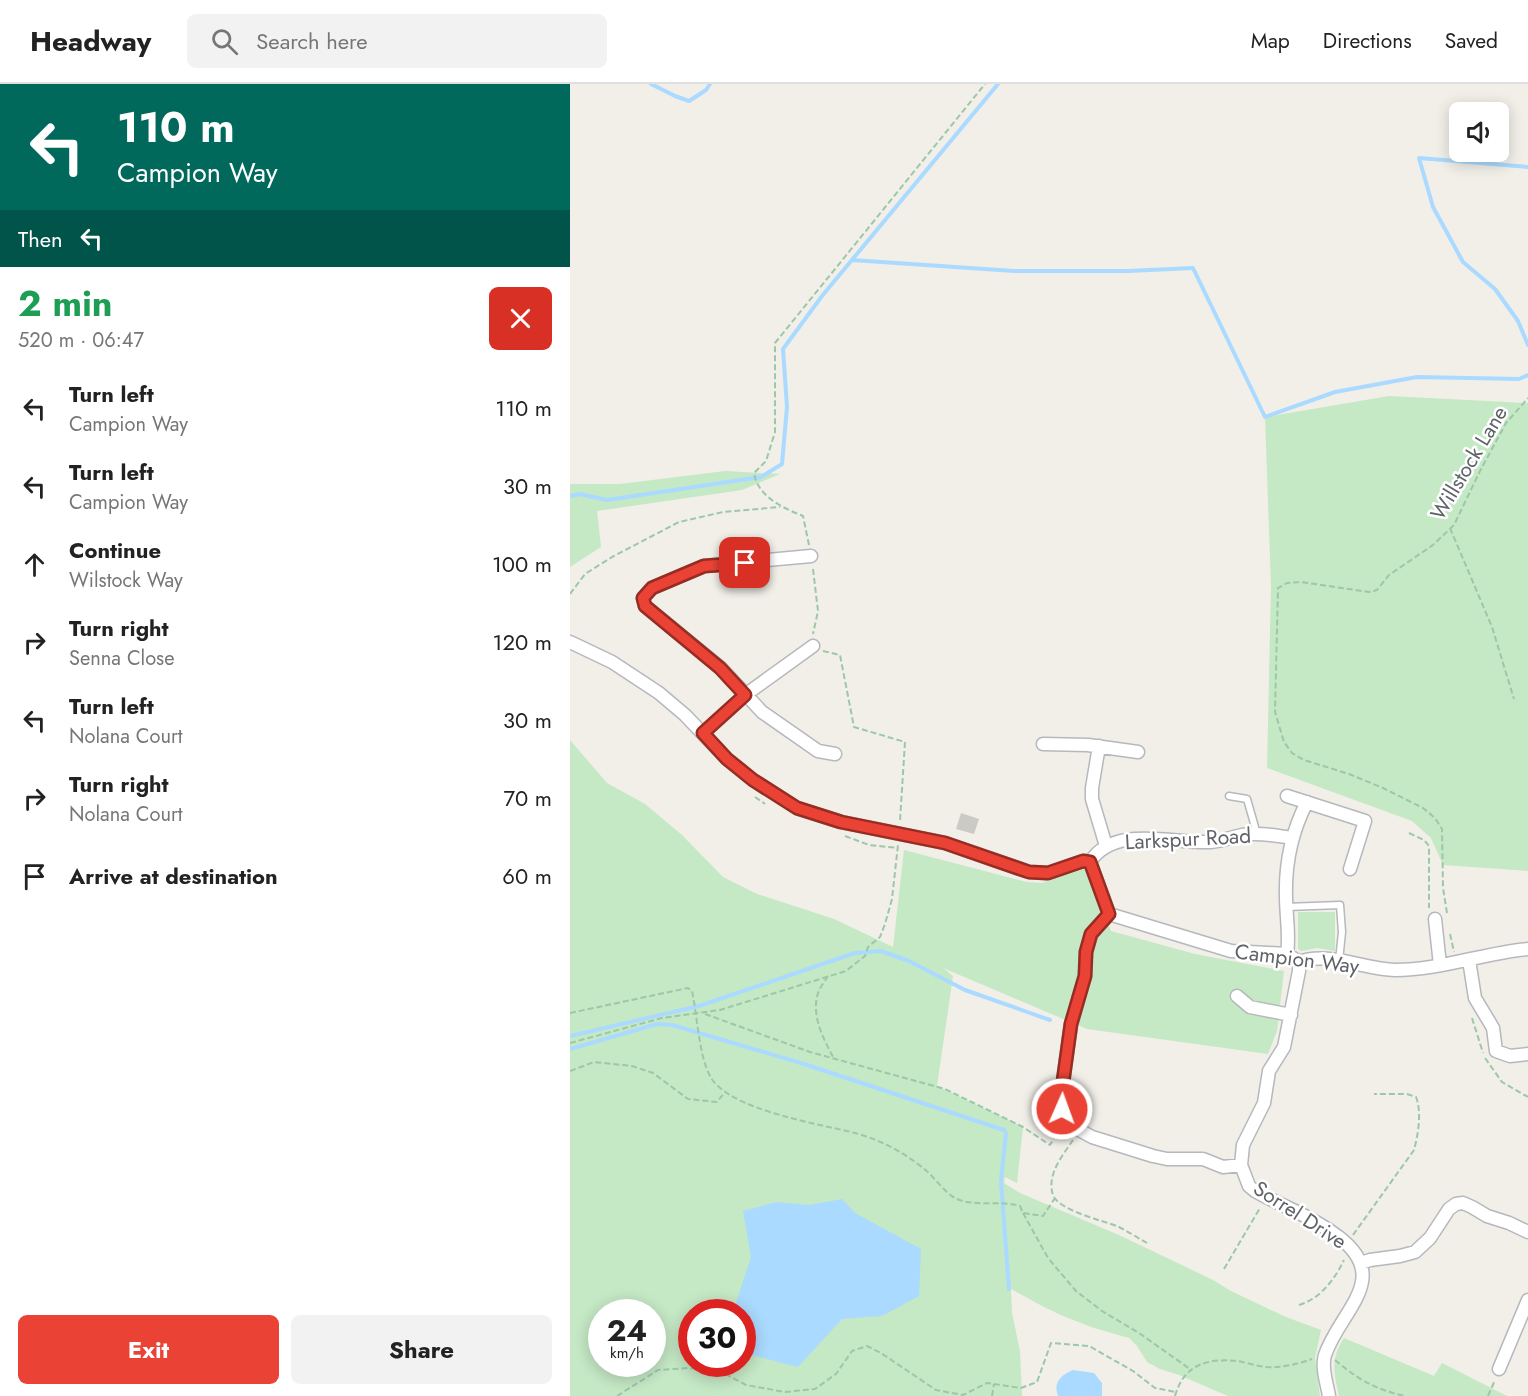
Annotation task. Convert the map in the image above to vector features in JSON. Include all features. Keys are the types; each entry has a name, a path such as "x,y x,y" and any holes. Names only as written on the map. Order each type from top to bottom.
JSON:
{"street":[{"path":"811,556 704,566 652,588 643,598 645,606 720,668 762,712 818,750 835,754"},
{"path":"570,642 631,673 673,704 727,759 753,780 797,808 841,822 945,843 1029,872 1048,873 1083,861 1090,862 1109,914 1091,934 1086,952 1085,976 1071,1024 1061,1096 1062,1109 1067,1119 1079,1130 1092,1137 1167,1159 1203,1159 1223,1167 1241,1165"},
{"path":"703,733 745,695 813,646"},
{"path":"1043,744 1099,746 1138,752"},
{"path":"1099,746 1092,799 1106,846"},
{"path":"1287,796 1365,821 1350,869"},
{"path":"1287,954 1287,868 1293,838 1307,802"},
{"name":"Larkspur Road","path":"1090,862 1106,846 1131,840 1213,842 1242,835 1258,834 1293,838"},
{"name":"Campion Way","path":"1109,914 1231,951 1287,954 1299,962 1315,957 1392,970 1440,965 1511,950 1528,949"},
{"path":"1432,915 1440,965"},
{"path":"1469,960 1475,998 1493,1028 1496,1051 1510,1056 1528,1054"},
{"name":"Sorrel Drive","path":"1299,962 1284,1047 1269,1071 1264,1103 1243,1145 1241,1165 1249,1186 1266,1197 1310,1217 1347,1244 1361,1263 1363,1282 1360,1293 1331,1339 1326,1353 1324,1366 1329,1396"},
{"path":"1237,996 1250,1007 1291,1015"},
{"path":"1361,1263 1415,1252 1430,1238 1449,1209 1456,1204 1463,1203 1486,1216 1528,1232"},
{"path":"1499,1370 1528,1300"}],"lane":[{"path":"1229,796 1247,800 1258,834"},
{"path":"1286,907 1340,905 1342,932 1339,961"}],"path":[{"path":"702,1013 720,1010 846,971 865,956 868,947 880,937 885,924 892,898 905,742 854,727 840,655 827,653 813,646 818,611 816,582 803,516 780,507 757,485 754,473 766,461 775,432 775,342 985,84"},
{"name":"Willstock Lane","path":"1304,760 1292,753 1284,741 1275,712 1278,588 1287,583 1322,584 1370,592 1377,590 1389,575 1433,545 1450,528 1506,423 1528,398"},
{"path":"570,594 585,574 612,557 679,522 723,512 780,507"},
{"path":"1450,528 1492,627 1514,699"},
{"path":"1409,833 1424,840 1429,846 1432,915"},
{"path":"828,976 818,993 816,1012 821,1034 834,1059"},
{"path":"570,1013 688,988 693,991 698,1028 710,1076 724,1092 801,1122 856,1134 888,1144 924,1169 956,1198 966,1201 1011,1203 1020,1206 1048,1258 1076,1290 1102,1311 1148,1339 1190,1369"},
{"path":"570,1043 662,1018 696,1012 810,1053 945,1089 1023,1127 1050,1145 1067,1119"},
{"path":"570,1071 594,1062 632,1066 653,1074 688,1099 717,1102 724,1092"},
{"path":"1299,1305 1317,1297 1340,1269 1346,1257 1347,1244 1414,1150 1417,1140 1416,1097 1374,1094"},
{"path":"1023,1213 1043,1216 1055,1198 1054,1169 1079,1130"},
{"path":"1224,1269 1266,1197"},
{"path":"1055,1198 1077,1212 1116,1226 1148,1243"},
{"path":"617,1396 658,1370 688,1368 718,1370 746,1385 785,1392 815,1389 836,1374 852,1351 867,1346 936,1390 963,1395 987,1383 1021,1388 1037,1382 1051,1343 1089,1346 1133,1371 1155,1388 1176,1394 1190,1369 1201,1364 1217,1361 1263,1367 1283,1367 1326,1353 1371,1386 1406,1396"},
{"path":"1488,1396 1499,1370"},
{"path":"992,1396 994,1384"}],"green space":[{"path":"1389,396 1528,403 1528,871 1443,865 1431,838 1412,821 1267,768 1271,586 1265,417"},
{"path":"725,471 780,474 742,490 597,511 601,547 570,567 570,484 620,484"},
{"path":"570,740 607,783 645,804 682,835 723,877 757,894 834,919 893,947 904,850 1027,882 1042,883 1085,867 1111,931 1195,954 1284,971 1277,1031 1268,1054 1087,1029 943,968 953,976 937,1086 1023,1127 1017,1183 1005,1177 1004,1183 1020,1193 1119,1235 1286,1317 1321,1330 1315,1358 1320,1396 1228,1396 1147,1362 1129,1338 1063,1316 1011,1289 1012,1313 1020,1351 1022,1396 570,1396"},
{"path":"1298,912 1335,912 1335,951 1317,948 1301,951 1298,949"},
{"path":"1344,1338 1434,1376 1442,1363 1507,1396 1339,1396 1335,1360"}],"water":[{"path":"842,1199 855,1213 921,1249 919,1296 882,1316 842,1319 798,1367 756,1356 756,1299 737,1299 751,1257 743,1211 777,1202 809,1205"},
{"path":"1073,1370 1094,1373 1102,1383 1102,1396 1058,1396 1057,1383 1065,1374"}],"building":[{"path":"961,813 979,819 974,834 956,829"}],"waterway":[{"path":"651,84 689,101 706,90 710,84"},
{"path":"570,496 580,494 607,500 761,477 782,464 787,407 783,349 822,296 998,84"},
{"path":"1528,167 1419,158 1433,207 1463,262 1495,289 1518,321 1528,345"},
{"path":"852,260 1014,271 1128,271 1193,268 1265,417 1335,392 1417,377 1519,379 1528,375"},
{"path":"570,1036 699,1006 855,953 881,951 909,961 965,990 1050,1020"},
{"path":"570,1049 657,1024 672,1025 801,1063 1004,1130 1006,1133 1001,1181 1009,1289"}],"route":[{"path":"745,563 704,566 652,588 643,598 645,606 720,668 745,695 703,733 727,759 764,788 797,808 841,822 927,838 1040,874 1083,861 1090,862 1109,914 1091,934 1086,952 1085,976 1071,1024 1061,1096 1062,1109"}]}
